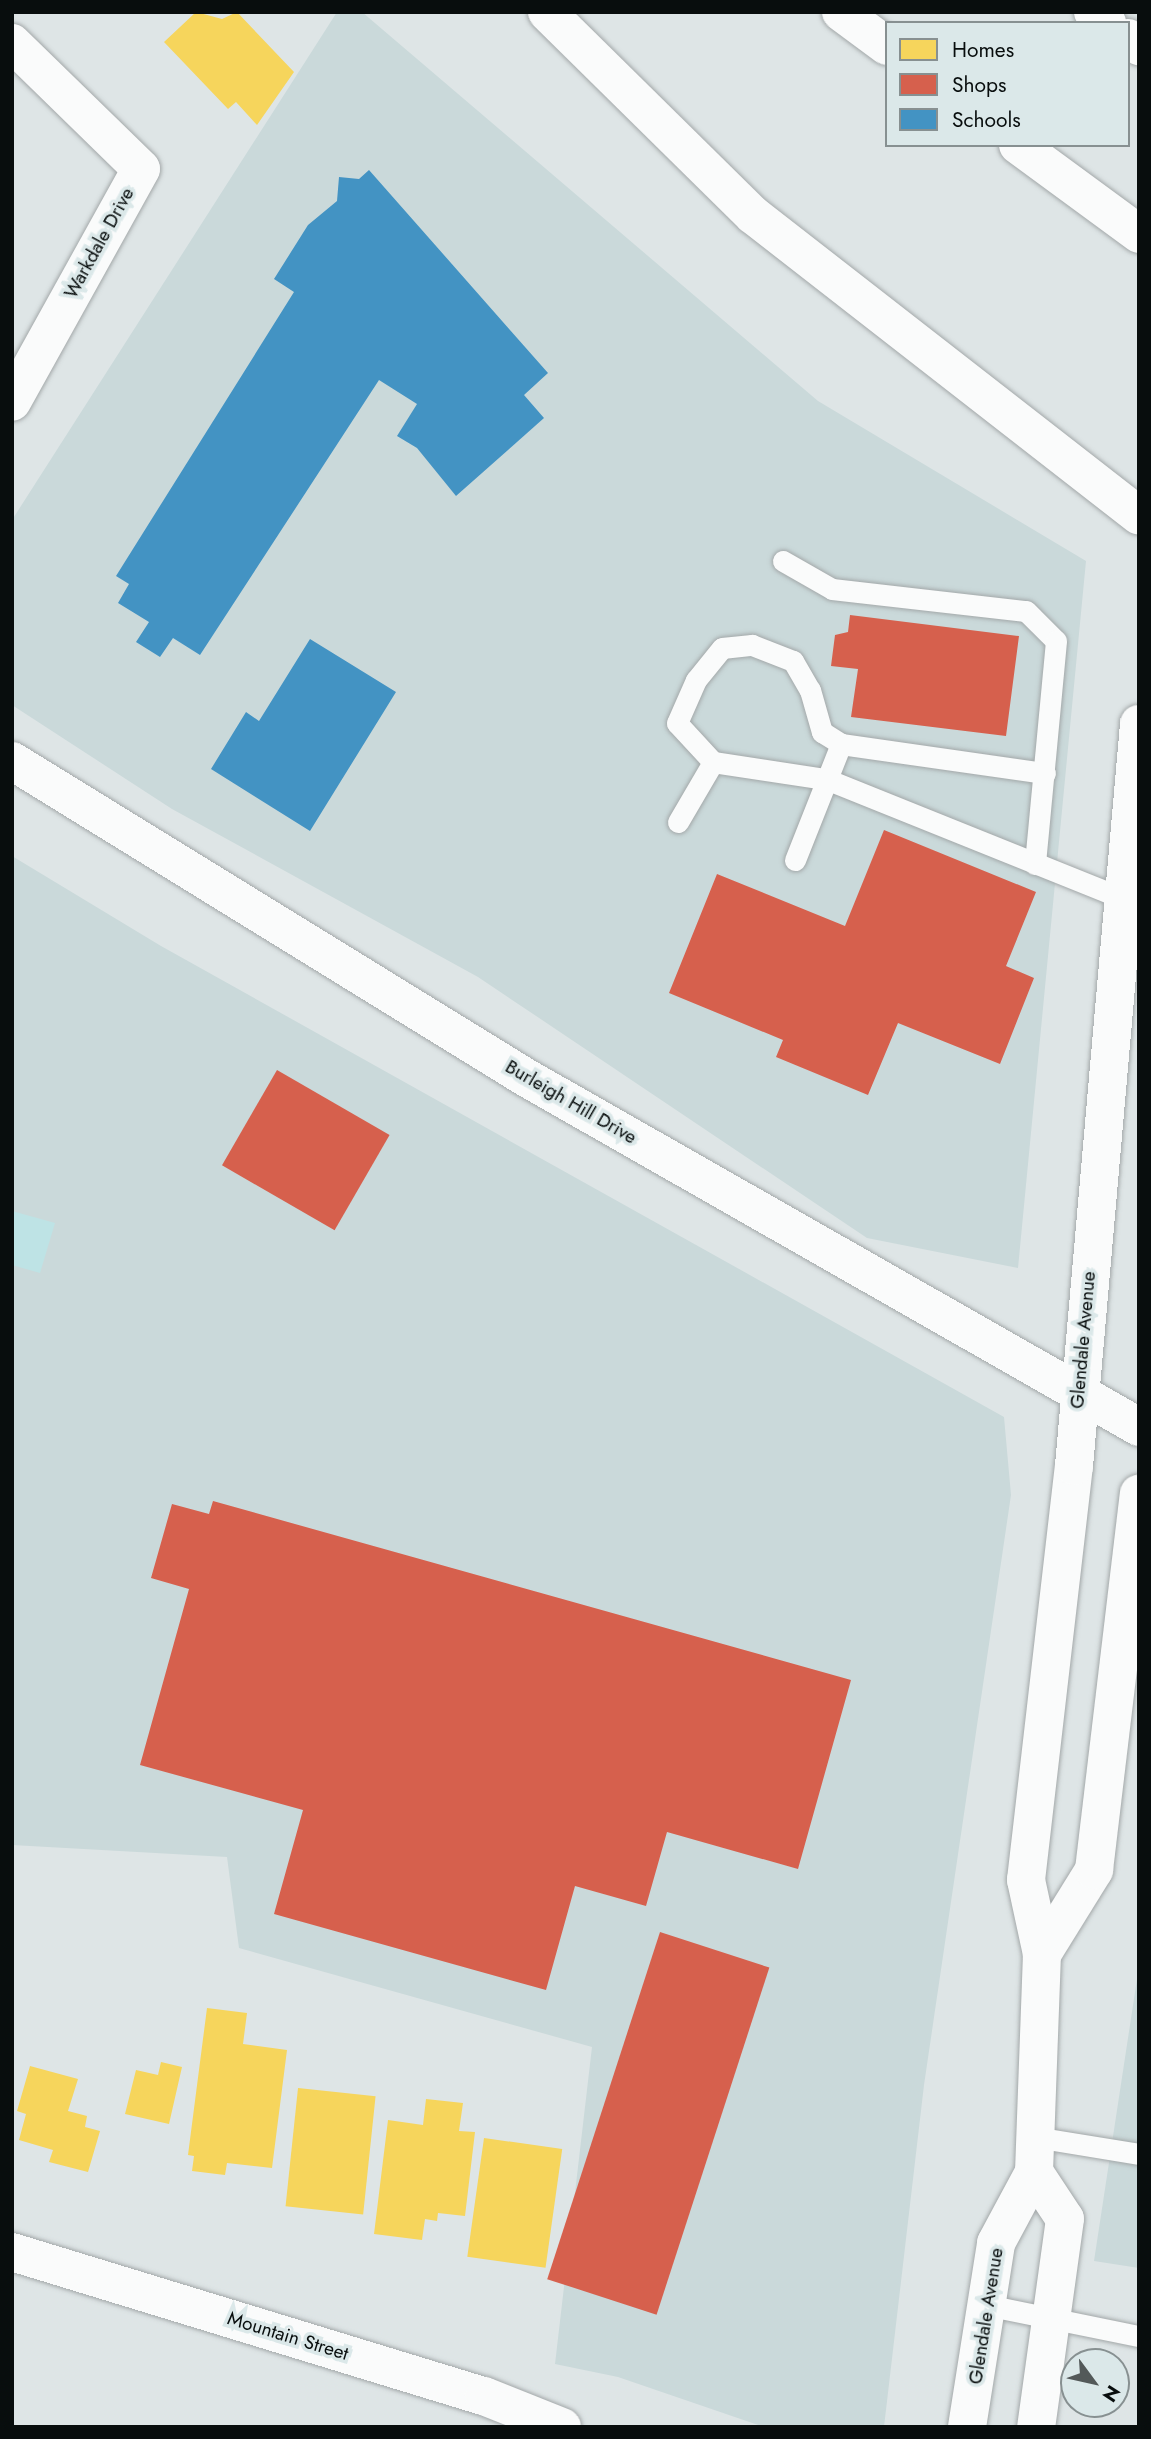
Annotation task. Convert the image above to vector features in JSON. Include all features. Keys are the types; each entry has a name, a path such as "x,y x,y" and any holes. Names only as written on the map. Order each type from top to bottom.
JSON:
{"main road":[{"path":"547,12 753,215 1139,516"},
{"path":"841,12 885,45"},
{"name":"Warkdale Drive","path":"12,43 141,169 12,402"},
{"path":"1021,147 1139,234"},
{"name":"Glendale Avenue","path":"967,2427 996,2243 1034,2155 1042,1954 1026,1880 1077,1391 1139,724"},
{"name":"Burleigh Hill Drive","path":"12,761 525,1077 1139,1427"},
{"name":"Glendale Avenue","path":"1042,1954 1094,1870 1139,1494"},
{"path":"1034,2155 1065,2219 1036,2427"},
{"name":"Mountain Street","path":"12,2252 484,2396 562,2427"}],"lane":[{"path":"783,561 832,589 1026,611 1056,641 1035,864"},
{"path":"1045,773 841,744 822,732 810,690 793,661 752,645 722,649 696,680 677,723 713,762 826,779 1122,898"},
{"path":"795,860 841,744"},
{"path":"678,822 713,762"},
{"path":"1034,2155 1139,2154"},
{"path":"986,2305 1139,2336"}],"shaded area":[{"path":"337,12 362,12 818,401 1086,561 1018,1268 867,1238 478,977 172,809 12,705 12,520"},
{"path":"12,856 161,946 1004,1417 1011,1495 924,2085 884,2427 764,2427 618,2377 555,2364 592,2047 239,1948 227,1857 12,1845"},
{"path":"12,1211 55,1223 40,1273 12,1265"},
{"path":"1139,1966 1139,2268 1094,2261"}],"building: Homes":[{"path":"196,12 222,19 237,12 294,72 257,125 236,102 228,109 164,42"},
{"path":"207,2008 247,2013 243,2044 287,2050 272,2168 227,2163 225,2175 192,2171 194,2156 188,2155"},
{"path":"161,2062 182,2067 169,2124 125,2114 136,2070 158,2075"},
{"path":"30,2066 78,2079 68,2111 87,2116 85,2127 100,2131 88,2172 49,2162 53,2150 19,2140 26,2114 17,2111"},
{"path":"298,2088 376,2096 363,2215 286,2206"},
{"path":"426,2099 463,2103 459,2131 475,2132 465,2216 438,2213 437,2221 425,2219 422,2240 374,2234 388,2120 423,2125"},
{"path":"484,2138 562,2149 546,2268 467,2257"}],"building: Shops":[{"path":"850,615 1019,636 1006,736 851,717 858,669 831,666 835,635 848,632"},
{"path":"884,830 1036,892 1006,966 1034,978 1000,1064 898,1023 868,1095 776,1057 783,1040 669,993 717,874 845,926"},
{"path":"277,1070 390,1135 335,1230 222,1165"},
{"path":"213,1501 851,1680 798,1869 667,1832 646,1906 575,1886 546,1990 274,1914 303,1810 140,1765 189,1589 151,1578 172,1504 209,1514"},
{"path":"660,1932 769,1968 657,2315 547,2279"}],"building: Schools":[{"path":"369,170 548,373 524,395 544,418 456,496 417,448 397,436 417,404 379,380 200,655 173,638 160,657 136,642 149,622 118,603 129,584 116,576 294,292 274,279 308,225 337,201 339,177 359,179"},
{"path":"310,639 396,692 310,831 211,769 246,712 259,721"}]}
